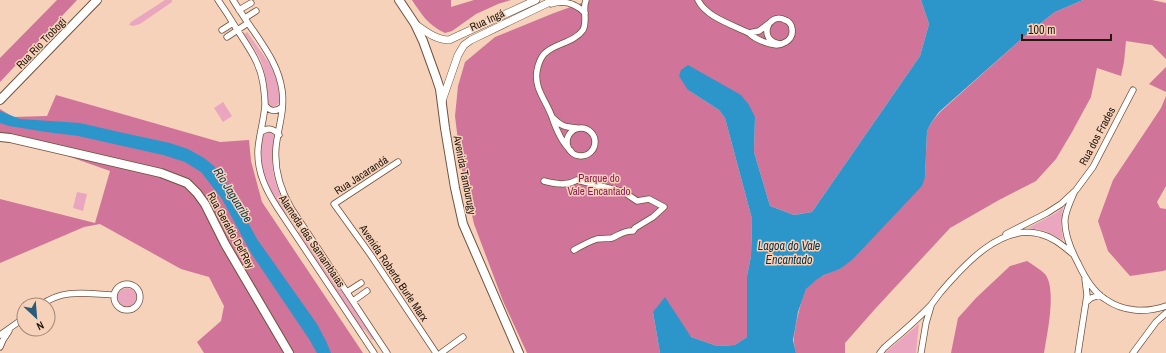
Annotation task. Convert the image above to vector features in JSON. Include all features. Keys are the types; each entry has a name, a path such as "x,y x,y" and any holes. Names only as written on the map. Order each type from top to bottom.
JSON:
{"main road":[{"name":"Rua Rio Trobogi","path":"0,100 97,0"},
{"name":"Avenida Tamburugy","path":"399,0 415,24 431,60 441,102 455,188 464,224 519,353"},
{"name":"Rua Geraldo Del'Rey","path":"0,138 10,138 161,173 187,183 205,204 225,244 290,353"}],"street":[{"name":"Alameda das Samambaias","path":"218,0 250,49 257,62 263,82 265,105 258,151 258,162 262,180 271,199 374,353"},
{"name":"Alameda das Samambaias","path":"233,0 272,59 282,91 282,107 276,167 278,178 286,198 302,226 387,353"},
{"name":"Rua Ingá","path":"415,24 433,36 449,40 536,0"},
{"name":"Rua Ingá","path":"441,102 458,55 464,45 471,40 554,0"},
{"path":"552,116 553,122 564,143 571,151 579,156 589,153 592,150 595,141 594,136 587,129 566,127 561,125 552,116 536,83 537,68 545,54 557,46 573,39 582,31 586,21 584,6 586,0"},
{"path":"698,0 704,9 709,13 771,45 788,41 791,38 793,30 789,22 782,18 777,18 759,31 749,33"},
{"path":"543,6 557,2 570,3 580,8 585,13"},
{"path":"240,10 251,3"},
{"path":"245,18 256,11"},
{"path":"222,30 233,23"},
{"path":"770,23 767,30 767,35 772,42 780,44"},
{"path":"227,37 248,24"},
{"name":"Rua dos Frades","path":"1000,238 1047,214 1061,204 1076,190 1093,167 1133,90"},
{"path":"265,105 271,110 275,111 282,107"},
{"path":"260,132 271,128 278,135"},
{"path":"571,151 568,146 569,136 572,132 582,128"},
{"name":"Rua Jacarandá","path":"334,204 398,162"},
{"path":"544,181 558,185 577,180 624,192 637,201 649,200 664,207 633,231 629,230 612,238 597,239 574,250"},
{"name":"Rua dos Frades","path":"1073,254 1067,238 1065,219 1068,207 1076,190"},
{"name":"Avenida Roberto Burle Marx","path":"334,204 370,254 436,353"},
{"path":"1061,204 1068,207"},
{"path":"1025,225 1026,232"},
{"path":"293,232 302,226"},
{"path":"880,353 932,304 966,265 984,249 1000,238 1019,233 1040,233 1060,243 1073,254 1085,277 1100,295 1111,303 1126,309 1142,311 1166,306"},
{"path":"1060,243 1065,242 1067,238"},
{"path":"1078,353 1086,302 1087,288 1085,277"},
{"path":"347,292 361,283"},
{"path":"130,285 134,286 139,293 140,302 130,310 122,310 116,304 114,296 118,288 130,285"},
{"path":"353,301 367,291"},
{"path":"54,297 70,293 114,296"},
{"path":"1086,302 1091,298 1100,295"},
{"path":"921,353 926,323 932,304"},
{"path":"1149,310 1153,313 1156,322"},
{"path":"1133,353 1156,322 1166,313"},
{"path":"918,318 926,323"},
{"path":"0,335 16,324"},
{"path":"0,346 2,340 11,328"},
{"path":"441,353 463,337"},
{"path":"370,347 379,342"}],"shaded area":[{"path":"165,0 172,0 172,2 140,24 133,26 129,25 131,22"},
{"path":"247,32 272,67 277,80 280,102 273,107 268,104 264,70 255,49 244,34"},
{"path":"223,102 232,116 223,122 214,108"},
{"path":"270,131 274,136 272,156 274,176 284,202 298,226 296,227 288,215 282,211 266,183 263,174 261,151 262,137 263,134"},
{"path":"77,192 87,194 83,211 73,208"},
{"path":"1063,207 1061,224 1063,240 1045,231 1028,228 1056,213"},
{"path":"298,232 300,232 309,245 313,248 374,339 372,340 366,331 360,327"},
{"path":"127,288 134,291 137,298 134,305 127,308 120,305 117,298 120,291"},
{"path":"919,324 916,353 885,353 888,350"}],"green space":[{"path":"57,0 77,0 0,82 0,58"},
{"path":"412,0 451,0 451,7 474,0 511,0 476,14 452,31 445,33 434,27 422,15"},
{"name":"Parque do Vale Encantado","path":"590,0 921,0 929,24 920,56 812,212 794,215 770,206 754,152 755,117 688,90 719,110 725,118 752,219 751,256 747,276 747,337 735,345 717,346 691,337 653,312 660,353 527,353 503,301 474,224 461,166 455,116 458,86 465,62 495,37"},
{"path":"1083,0 1152,0 1166,3 1166,59 1152,45 1126,41 1121,76 1097,68 1091,97 1056,159 1036,181 950,228 845,343 845,353 796,353 794,342 795,330 800,306 806,289 817,279 840,269 925,177 927,131 931,123 940,112 1028,33 1055,12"},
{"path":"1166,67 1166,92 1149,84"},
{"path":"56,95 220,142 249,140 251,161 262,202 363,353 204,353 197,342 221,321 224,306 209,277 181,269 100,224 84,227 0,263 0,199 95,223 110,171 0,132 0,109 13,117 47,116"},
{"path":"1166,96 1166,186 1157,202 1160,208 1166,209 1166,270 1130,276 1108,251 1098,221 1113,180 1161,108"},
{"path":"1027,261 1045,274 1049,281 1051,301 1044,353 951,353 958,318 976,298 1010,266"}],"water":[{"name":"Lagoa do Vale Encantado","path":"921,0 1083,0 1055,12 1028,33 939,112 927,131 925,177 922,186 853,259 840,269 824,275 816,280 806,289 798,312 793,340 796,353 660,353 653,312 665,297 691,337 717,346 735,345 747,337 747,276 751,256 752,219 725,118 719,110 688,90 679,76 681,70 688,65 741,95 749,105 755,117 754,152 770,206 794,215 812,212 920,56 929,24"},
{"name":"Rio Jaguaribe","path":"0,111 20,119 80,123 170,143 188,149 204,158 214,166 225,180 257,239 317,324 331,353 317,353 251,253 222,199 201,172 185,162 163,155 78,136 9,126 0,123"}]}
